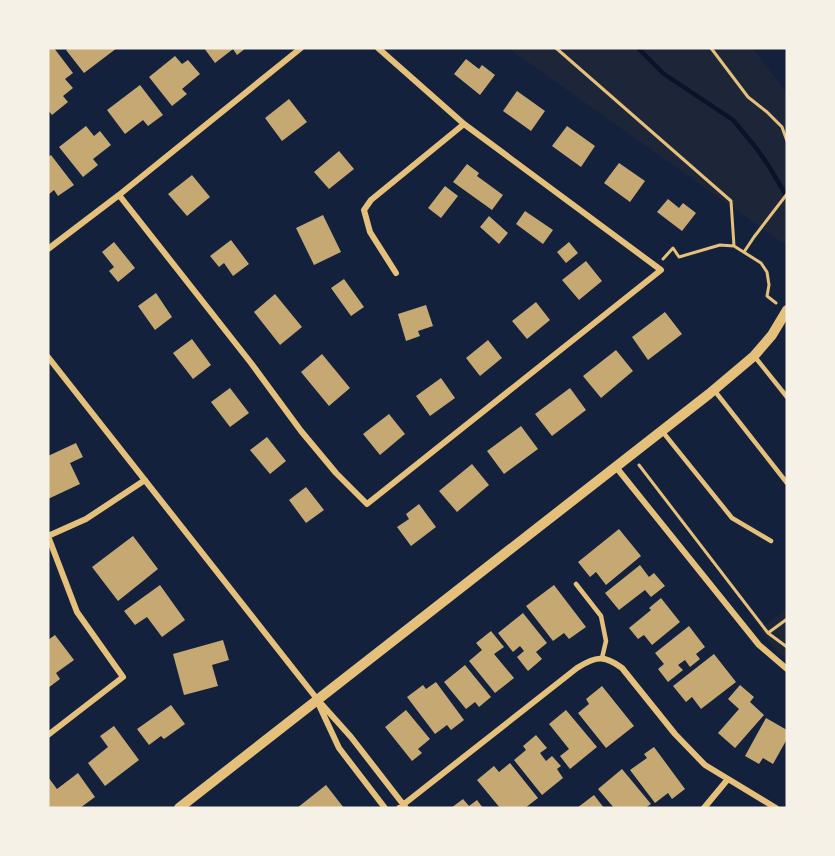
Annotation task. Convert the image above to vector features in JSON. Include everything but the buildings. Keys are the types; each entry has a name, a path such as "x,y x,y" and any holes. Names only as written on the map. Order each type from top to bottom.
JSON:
{"street":[{"path":"48,249 119,195 300,48"},
{"path":"119,195 251,363 301,431 336,473 367,504 659,268 464,124 378,48"},
{"path":"396,273 370,232 364,210 370,200 464,124"},
{"path":"179,808 714,390 754,356 772,335 787,311"},
{"path":"48,357 317,699 351,736 403,807 577,668 589,660 602,658 613,661 622,669 675,734 705,765 776,808"},
{"path":"616,467 759,645 787,669"},
{"path":"48,735 123,677 77,612 48,536 86,519 145,480"},
{"path":"317,699 339,747 385,808"},
{"path":"704,808 728,779"}],"lane":[{"path":"754,356 787,397"},
{"path":"714,390 787,483"},
{"path":"662,431 732,518 771,541"},
{"path":"576,584 601,616 606,641 602,658"}],"path":[{"path":"556,48 732,201 734,246"},
{"path":"711,48 748,97 782,127 787,139"},
{"path":"744,252 787,194"},
{"path":"659,268 673,248 679,257 720,245 734,246 761,263 767,272 769,285 767,296 787,311"},
{"path":"632,455 768,633 787,647"},
{"path":"768,633 787,619"}],"shaded area":[{"path":"508,48 752,48 787,93 787,246"},
{"path":"787,608 787,659 779,654 760,630"}],"waterway":[{"path":"638,48 664,74 733,120 757,149 787,197"}]}
